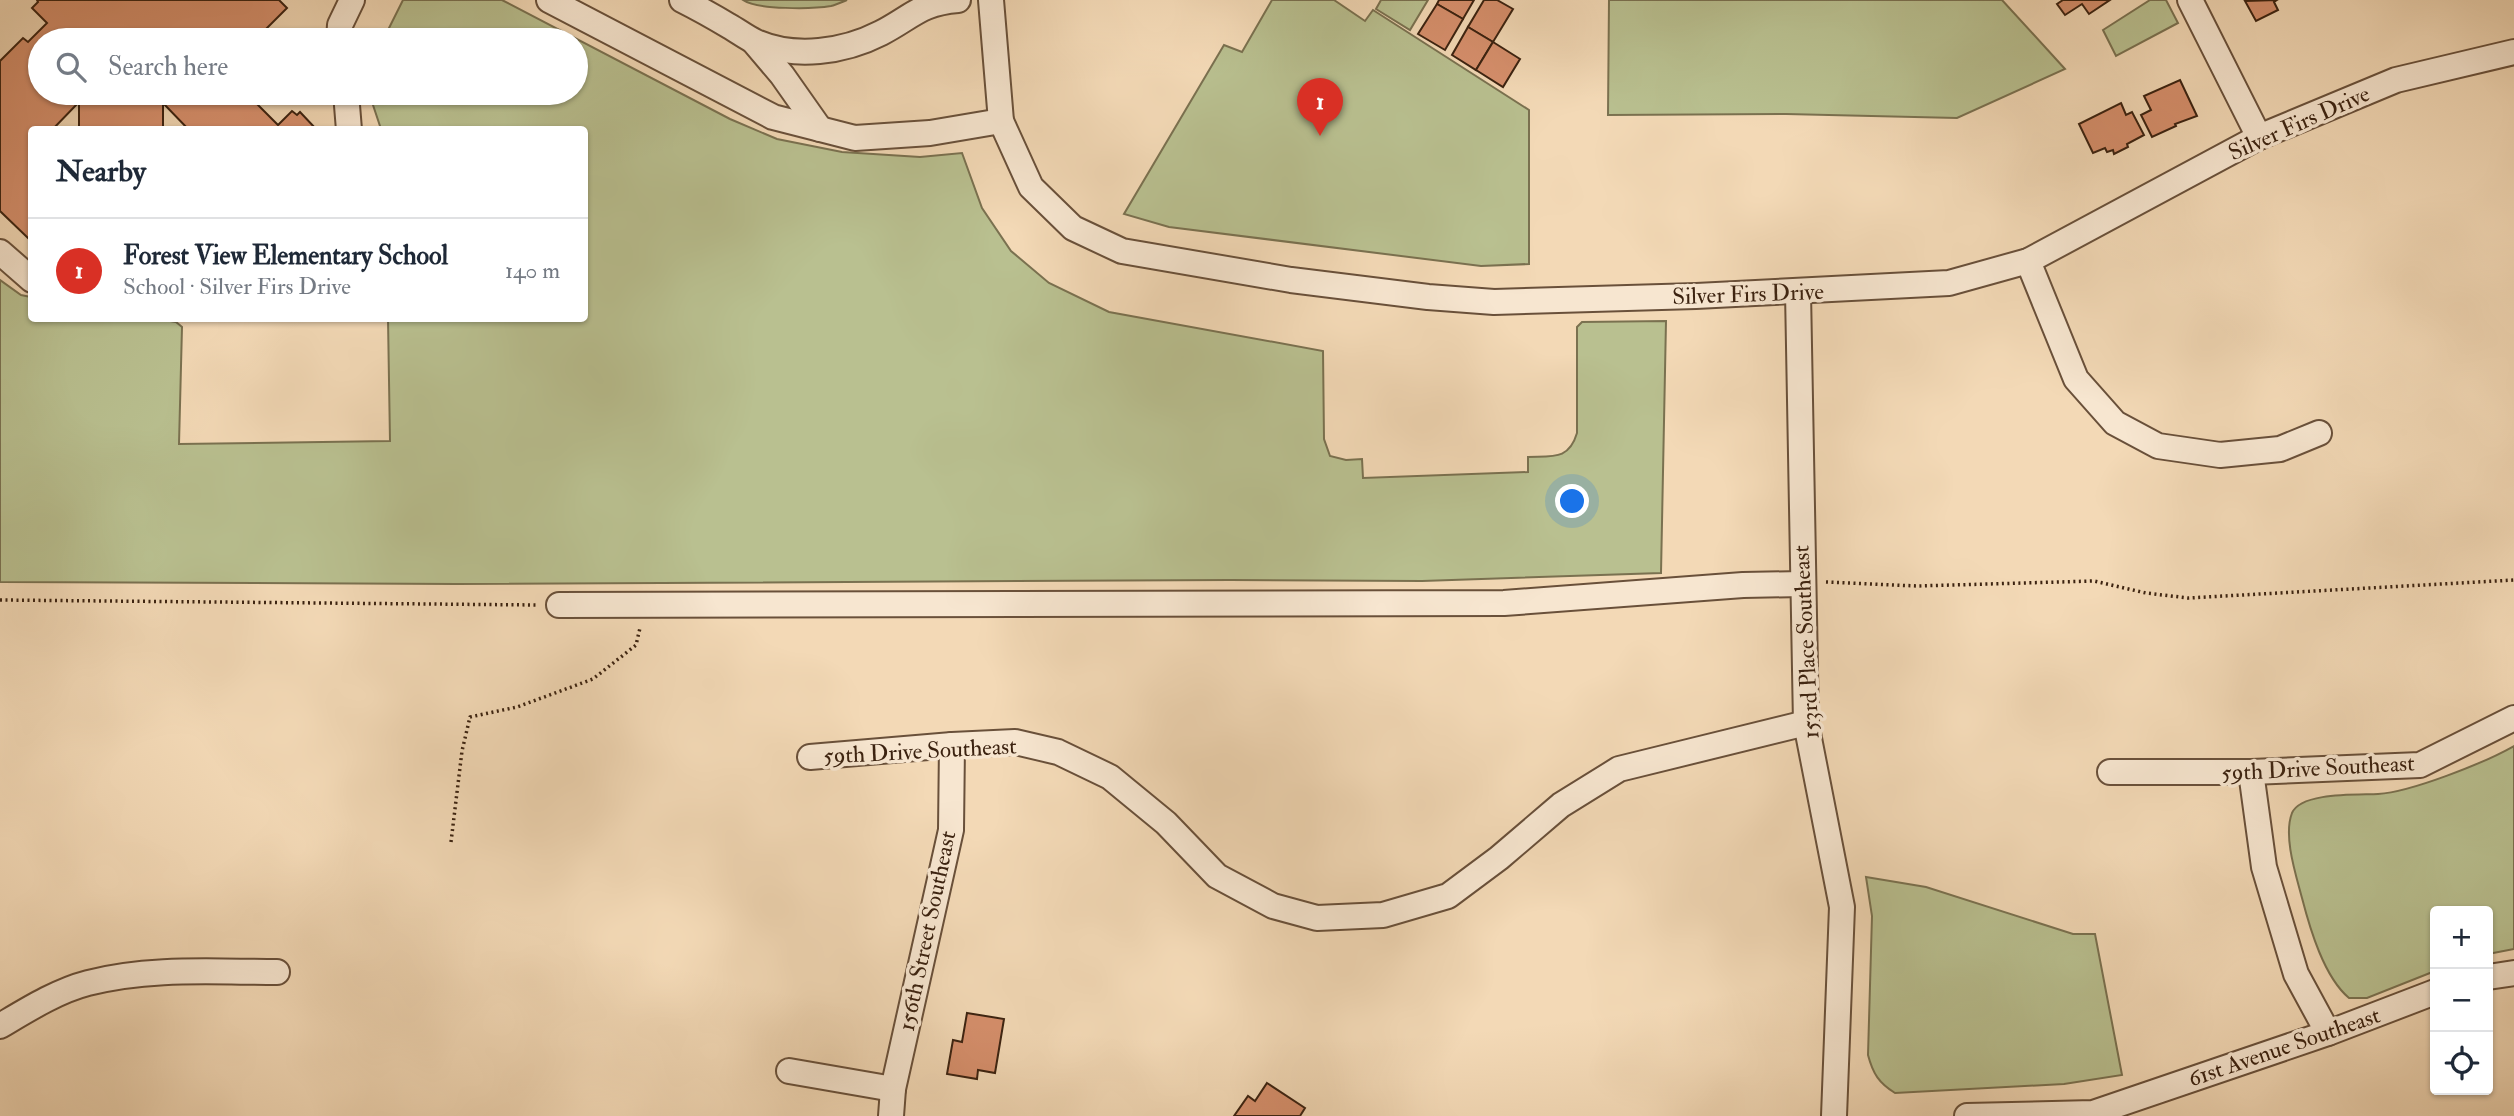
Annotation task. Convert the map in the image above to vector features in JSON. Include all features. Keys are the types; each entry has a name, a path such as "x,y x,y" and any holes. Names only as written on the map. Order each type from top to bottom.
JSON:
{"street":[{"path":"340,28 352,0"},
{"path":"549,0 772,117 855,138 930,134 1001,121 991,0 983,0"},
{"path":"682,0 754,41 774,49 794,51 831,49 852,44 880,34 924,6 958,0"},
{"path":"2190,0 2259,137"},
{"path":"754,41 820,129"},
{"name":"Silver Firs Drive","path":"1001,121 1031,187 1073,228 1122,251 1303,281 1428,298 1494,302 1798,292 1949,283 2028,261 2259,137 2396,80 2514,52"},
{"path":"347,105 349,126"},
{"path":"0,251 28,276"},
{"path":"2028,261 2076,379 2115,423 2158,446 2220,455 2280,449 2319,433"},
{"name":"153rd Place Southeast","path":"1798,292 1806,723 1842,907 1835,1116"},
{"path":"559,605 1504,603 1743,585 1802,584"},
{"name":"59th Drive Southeast","path":"2110,772 2251,772 2420,765 2514,718"},
{"name":"59th Drive Southeast","path":"810,757 1015,742 1058,752 1110,777 1166,823 1217,876 1273,906 1317,918 1383,915 1448,896 1499,858 1561,805 1619,769 1806,723"},
{"name":"156th Street Southeast","path":"891,1116 893,1088 951,830 952,745"},
{"path":"2251,772 2264,867 2296,974 2328,1033"},
{"path":"0,1026 36,1005 86,983 158,972 277,972"},
{"path":"2493,976 2514,973"},
{"name":"61st Avenue Southeast","path":"1967,1116 2093,1114 2328,1033 2430,994"},
{"path":"789,1071 893,1088"}],"path":[{"path":"1802,584 1841,581 1917,586 1998,586 2094,581 2146,593 2188,598 2514,580"},
{"path":"0,600 559,605"},
{"path":"451,842 462,751 470,717 517,707 593,679 636,645 645,606"}],"green space":[{"path":"403,0 502,0 556,28 389,28"},
{"path":"743,0 847,0 831,6 799,8 760,6"},
{"path":"1272,0 1334,0 1365,21 1373,10 1529,110 1529,264 1481,266 1169,227 1124,214 1224,45 1242,52"},
{"path":"1381,0 1428,0 1410,30 1376,9"},
{"path":"1609,0 2002,0 2065,69 1957,118 1786,114 1608,115"},
{"path":"2150,0 2166,0 2178,23 2116,56 2103,30"},
{"path":"588,45 730,119 777,139 842,152 920,157 962,153 982,208 1011,251 1049,283 1109,312 1323,351 1324,439 1330,456 1346,460 1362,459 1363,478 1528,472 1528,457 1559,455 1574,442 1577,433 1577,327 1582,322 1666,321 1661,573 1422,581 457,584 0,582 0,280 21,295 28,296 28,322 176,322 182,327 179,444 390,441 388,322 588,322 588,126 380,126 373,105 588,105"},
{"path":"2514,746 2514,949 2493,953 2493,906 2430,906 2430,973 2367,998 2349,998 2332,978 2309,924 2291,856 2289,833 2292,813 2306,801 2392,792 2428,782"},
{"path":"1866,877 1926,887 2073,934 2095,934 2122,1075 2064,1084 1895,1093 1889,1089 1877,1077 1868,1055 1872,916"}],"building":[{"path":"37,0 279,0 287,8 267,28 42,28 47,23 32,8"},
{"path":"1439,0 1474,0 1463,19 1437,4"},
{"path":"1484,0 1497,0 1513,9 1493,42 1468,27"},
{"path":"2063,0 2110,0 2089,14 2082,4 2065,15 2057,4"},
{"path":"2277,0 2274,2 2278,10 2256,21 2245,1"},
{"path":"1437,4 1463,19 1445,50 1418,34"},
{"path":"1468,27 1493,42 1476,70 1452,55"},
{"path":"23,38 28,42 28,105 76,105 56,126 28,126 28,238 0,211 0,61"},
{"path":"1493,42 1520,59 1503,87 1476,70"},
{"path":"2180,80 2197,116 2152,137 2141,115 2151,110 2144,96"},
{"path":"2121,103 2126,115 2132,112 2144,135 2114,154 2113,150 2107,152 2105,148 2093,153 2079,124"},
{"path":"79,105 163,105 163,126 79,126"},
{"path":"165,105 258,105 278,125 292,111 297,115 300,112 313,126 185,126"},
{"path":"967,1013 1004,1019 995,1073 978,1070 977,1079 947,1074 953,1040 962,1042"},
{"path":"1267,1083 1305,1108 1300,1116 1234,1116 1248,1096 1255,1101"}],"place":[{"name":"Forest View Elementary School","path":"1320,136"}]}
